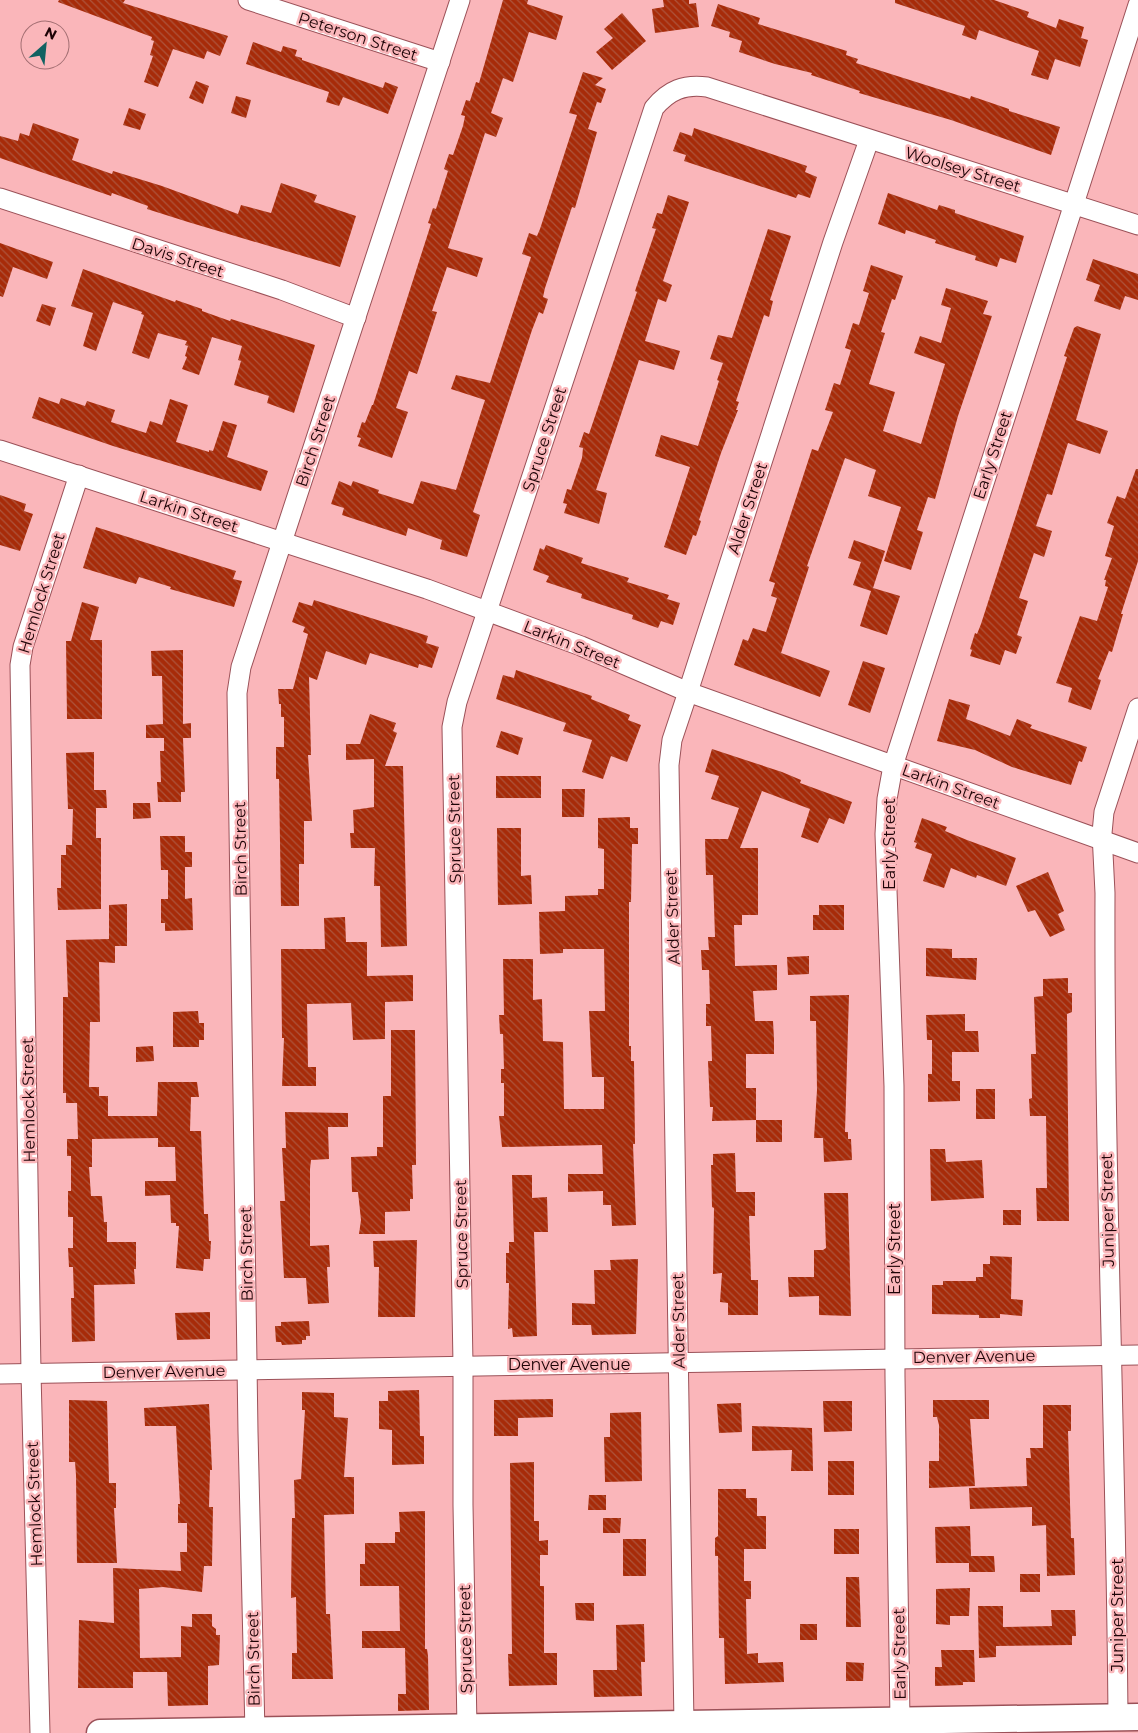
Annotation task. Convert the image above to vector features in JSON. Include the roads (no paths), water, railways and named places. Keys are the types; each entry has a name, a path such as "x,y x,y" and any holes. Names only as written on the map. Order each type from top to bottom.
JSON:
{"street":[{"name":"Peterson Street","path":"248,0 440,62"},
{"name":"Birch Street","path":"255,1732 247,1370 237,693 241,667 460,0"},
{"name":"Early Street","path":"900,1722 894,1358 894,1086 886,834 887,799 893,766 1016,378 1052,278 1138,5"},
{"name":"Spruce Street","path":"467,1728 463,1505 464,1364 452,727 457,702 654,108 663,96 676,89 693,85 707,87 787,114"},
{"name":"Woolsey Street","path":"787,114 1138,225"},
{"name":"Alder Street","path":"684,1724 669,765 672,740 869,140"},
{"name":"Davis Street","path":"0,198 282,290 356,318"},
{"name":"Larkin Street","path":"0,450 487,611 580,646 688,692 1138,853"},
{"name":"Hemlock Street","path":"40,1733 31,1374 20,665 23,647 79,475"},
{"name":"Juniper Street","path":"1128,1718 1111,1355 1102,840 1104,812 1138,708"},
{"name":"Denver Avenue","path":"0,1374 464,1364 679,1363 1138,1355"},
{"path":"100,1733 1128,1718"}]}
